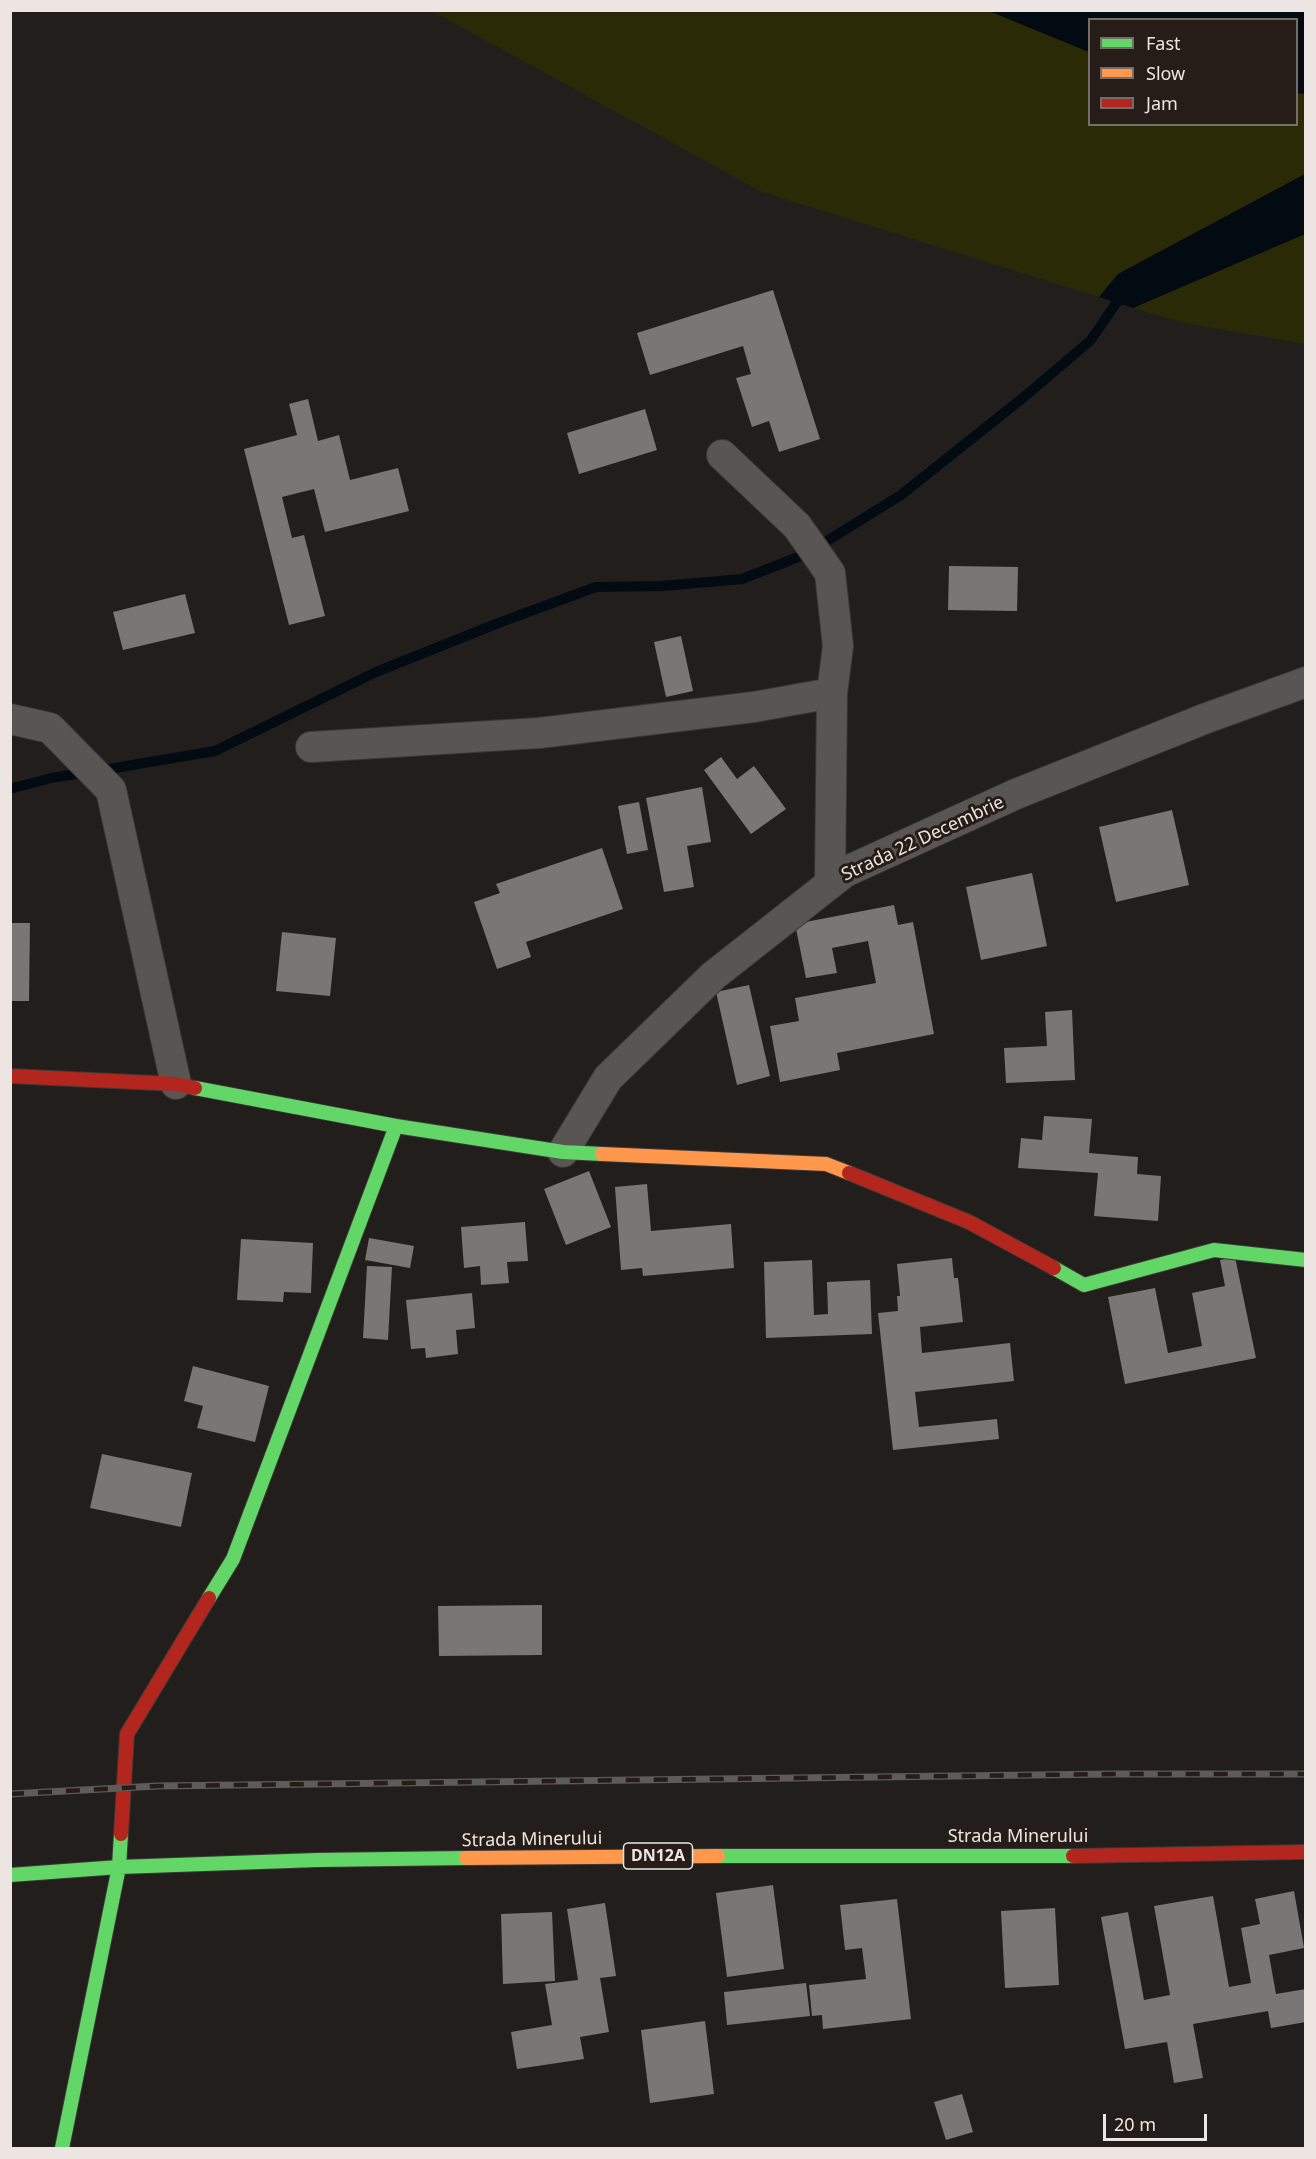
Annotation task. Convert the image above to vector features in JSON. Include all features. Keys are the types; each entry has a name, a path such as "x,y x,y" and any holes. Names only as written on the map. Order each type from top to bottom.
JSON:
{"street":[{"path":"722,455 797,526 830,573 838,646 832,693 830,884"},
{"name":"Strada 22 Decembrie","path":"563,1152 608,1078 714,976 845,872 1016,794 1204,719 1305,682"},
{"path":"311,747 539,733 754,707 832,693"},
{"path":"10,719 50,728 111,790 176,1084"},
{"path":"10,1076 176,1084 396,1126 563,1152 826,1164 969,1222 1084,1285 1214,1250 1305,1260"},
{"path":"62,2148 119,1867 127,1734 233,1559 396,1126"},
{"name":"Strada Minerului","path":"10,1875 119,1867 389,1860 771,1855 1085,1856 1305,1852"}],"shaded area":[{"path":"432,11 989,11 1088,52 1088,126 1298,126 1298,93 1305,94 1305,174 1118,274 1099,297 762,192"},
{"path":"989,11 1305,11 1305,94 1298,93 1298,18 1088,18 1088,52"},
{"path":"1305,174 1305,234 1133,308 1099,297 1118,274"},
{"path":"1305,234 1305,344 1185,323 1133,308"}],"building":[{"path":"773,290 820,439 779,452 769,421 752,427 736,378 751,374 743,346 650,375 637,333"},
{"path":"308,399 318,441 339,435 350,480 398,468 409,511 325,532 314,489 282,497 292,538 304,535 325,616 289,625 244,449 297,435 289,404"},
{"path":"645,409 657,450 579,474 567,433"},
{"path":"949,566 1018,567 1017,611 948,610"},
{"path":"185,594 195,633 123,650 113,612"},
{"path":"681,636 693,691 666,697 654,642"},
{"path":"721,757 737,779 754,766 786,809 751,834 704,770"},
{"path":"702,787 711,842 687,846 694,887 664,892 646,798"},
{"path":"639,802 648,850 627,854 618,806"},
{"path":"1172,810 1189,885 1116,902 1099,827"},
{"path":"602,848 623,909 526,942 531,957 497,969 474,902 500,893 496,884"},
{"path":"1032,873 1047,946 981,960 966,887"},
{"path":"894,905 898,925 913,922 934,1034 837,1053 840,1070 780,1082 770,1026 799,1021 795,998 876,983 868,941 832,948 837,973 806,978 795,924"},
{"path":"10,923 30,923 29,1001 10,1001"},
{"path":"282,932 336,938 330,996 276,991"},
{"path":"749,985 770,1076 737,1085 716,992"},
{"path":"1072,1010 1075,1080 1006,1083 1004,1048 1047,1046 1045,1012"},
{"path":"1044,1116 1092,1119 1089,1153 1138,1157 1137,1174 1161,1176 1158,1221 1094,1216 1098,1173 1018,1168 1021,1138 1042,1140"},
{"path":"589,1171 611,1227 566,1245 544,1189"},
{"path":"647,1184 651,1231 731,1224 734,1268 643,1276 642,1268 621,1270 615,1187"},
{"path":"525,1222 528,1261 507,1262 509,1283 481,1285 480,1266 464,1268 461,1227"},
{"path":"369,1238 414,1246 410,1268 365,1260"},
{"path":"241,1239 313,1243 311,1293 284,1292 283,1302 237,1300"},
{"path":"1235,1257 1256,1358 1125,1384 1108,1297 1155,1288 1168,1353 1202,1346 1192,1293 1225,1286 1220,1260"},
{"path":"952,1258 954,1278 958,1278 963,1322 920,1327 922,1353 1010,1343 1014,1381 915,1392 919,1427 997,1419 999,1439 893,1450 878,1313 898,1311 897,1296 900,1296 897,1264"},
{"path":"812,1260 814,1315 828,1314 827,1282 870,1280 872,1334 766,1338 764,1262"},
{"path":"367,1266 392,1267 388,1340 363,1338"},
{"path":"472,1293 475,1328 456,1330 458,1354 426,1358 425,1348 411,1349 406,1300"},
{"path":"193,1366 269,1386 255,1442 197,1428 203,1406 184,1401"},
{"path":"102,1454 192,1473 181,1527 90,1508"},
{"path":"542,1605 542,1655 439,1656 438,1606"},
{"path":"773,1885 784,1969 727,1977 716,1893"},
{"path":"1294,1891 1304,1948 1269,1955 1276,1994 1306,1989 1306,2022 1271,2028 1268,2011 1193,2024 1203,2078 1174,2083 1167,2042 1125,2049 1101,1917 1128,1912 1144,2000 1170,1995 1154,1906 1213,1896 1229,1987 1251,1983 1241,1928 1260,1924 1255,1899"},
{"path":"897,1899 911,2019 823,2029 822,2015 812,2016 809,1985 866,1979 862,1948 845,1950 840,1905"},
{"path":"605,1903 616,1976 600,1978 609,2032 580,2037 584,2059 517,2069 511,2032 552,2025 545,1984 578,1980 567,1909"},
{"path":"1055,1908 1059,1985 1005,1988 1001,1911"},
{"path":"552,1912 555,1981 503,1984 501,1914"},
{"path":"806,1983 810,2016 727,2025 724,1992"},
{"path":"705,2021 714,2094 650,2103 641,2030"},
{"path":"962,2094 973,2132 946,2140 934,2102"}],"waterway":[{"path":"827,541 901,495 1024,397 1090,341 1117,302 1127,297"},
{"path":"109,769 215,751 376,672 596,587 662,586 742,579 811,552"},
{"path":"10,789 76,774"}],"railway":[{"path":"10,1794 157,1786 1114,1774 1306,1774"}],"traffic: fast":[{"path":"195,1088 396,1126 563,1152 602,1154"},
{"path":"209,1598 233,1559 396,1126"},
{"path":"1054,1268 1084,1285 1214,1250 1306,1260"},
{"path":"62,2148 119,1867 121,1834"},
{"path":"718,1856 1073,1856"},
{"path":"10,1875 119,1867 317,1860 466,1858"}],"traffic: slow":[{"path":"602,1154 826,1164 849,1173"},
{"path":"466,1858 718,1856"}],"traffic: jam":[{"path":"10,1076 176,1084 195,1088"},
{"path":"849,1173 969,1222 1054,1268"},
{"path":"121,1834 127,1734 209,1598"},
{"path":"1073,1856 1306,1852"}]}
